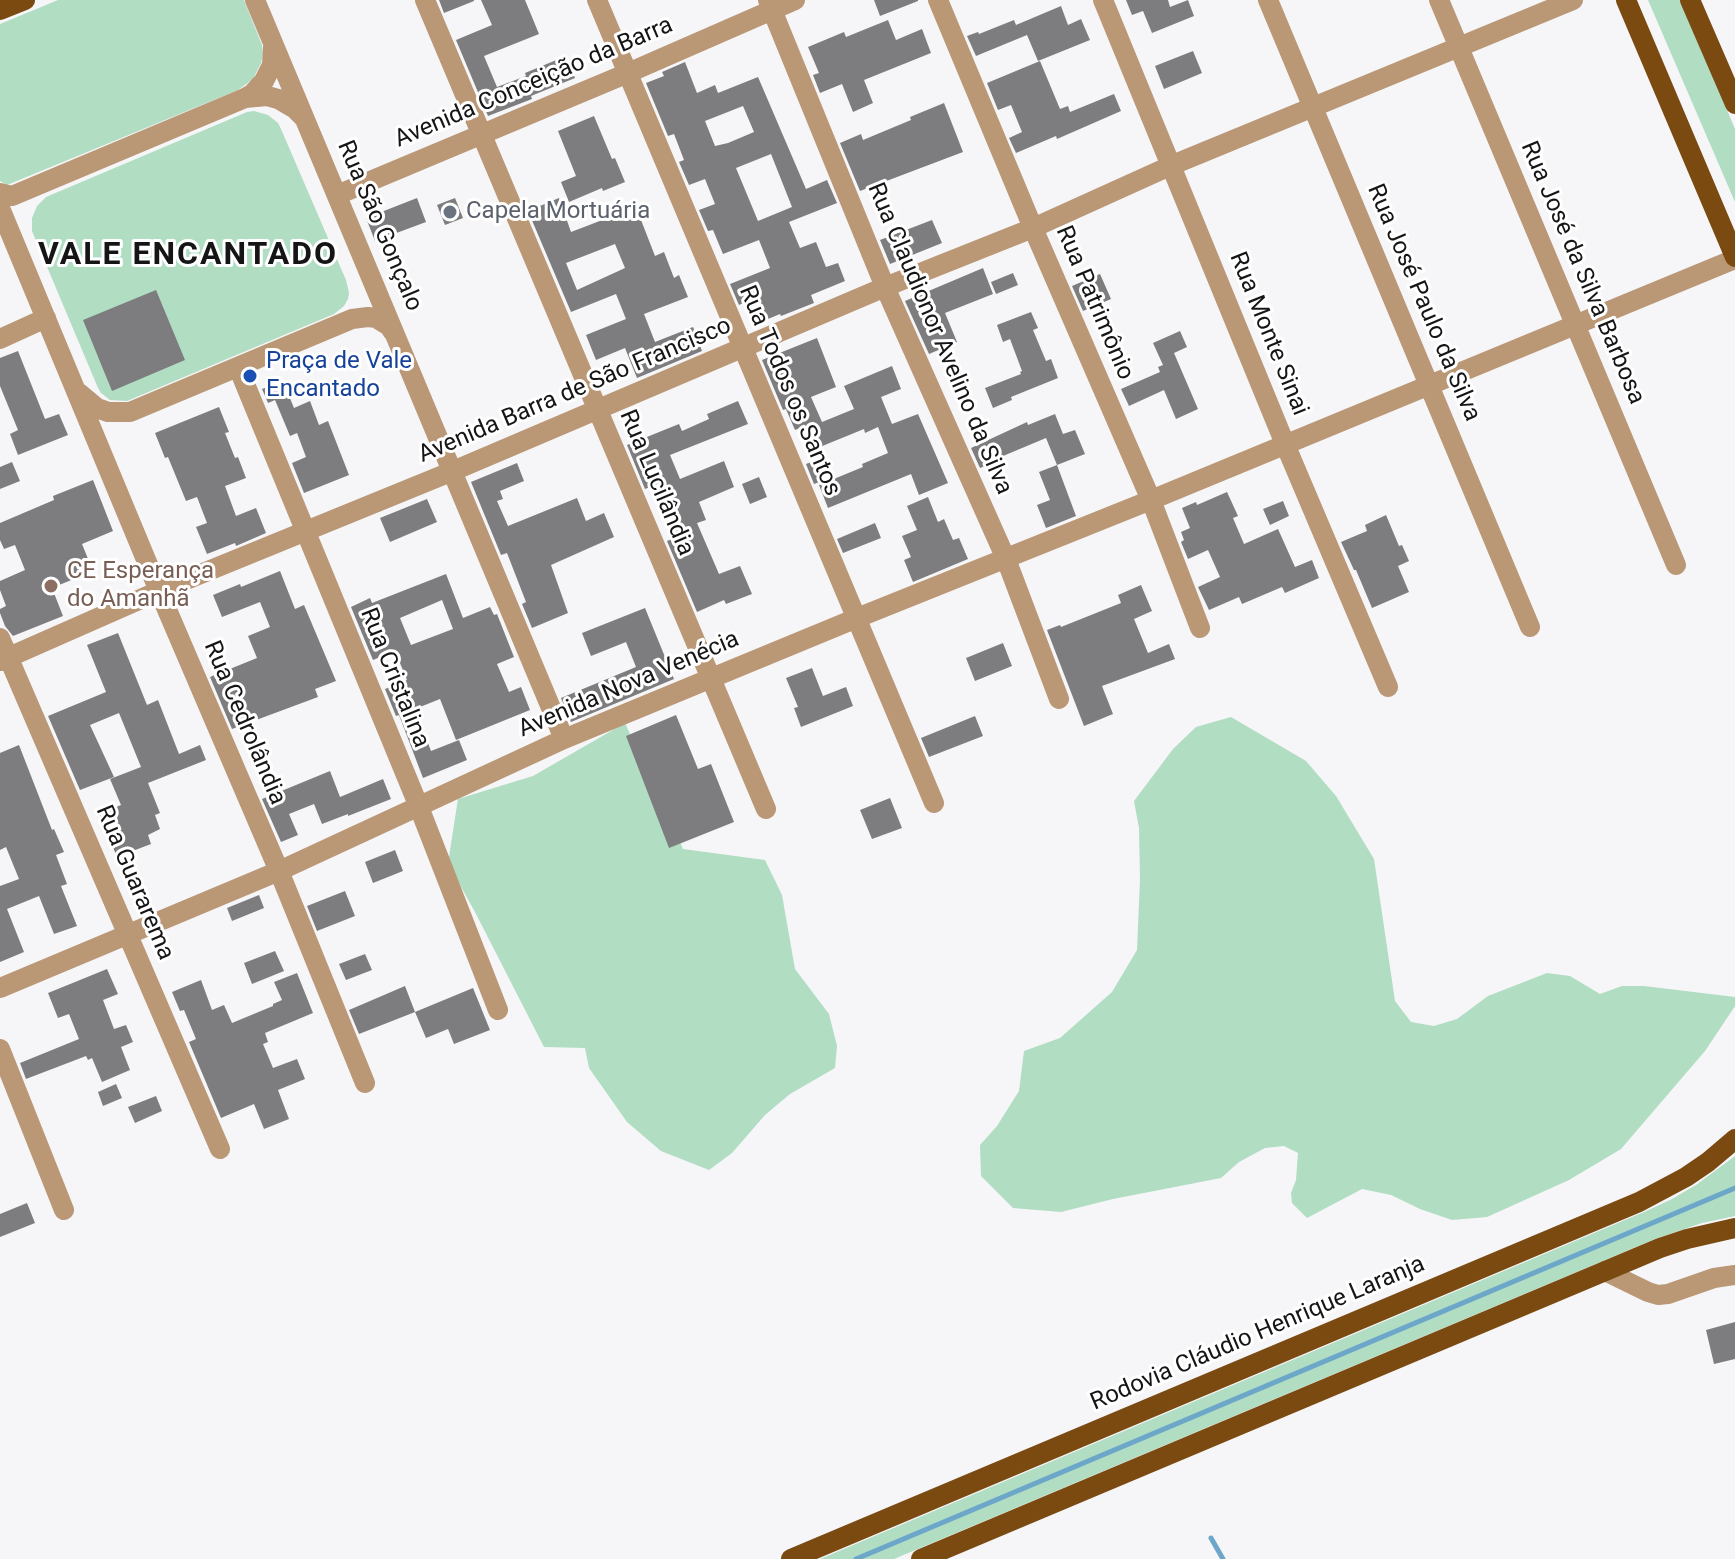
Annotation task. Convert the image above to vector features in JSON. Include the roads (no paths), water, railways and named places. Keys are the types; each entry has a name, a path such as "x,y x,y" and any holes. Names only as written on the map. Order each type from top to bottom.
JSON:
{"main road":[{"path":"0,10 25,0"},
{"path":"1626,0 1735,258"},
{"path":"1690,0 1735,104"},
{"name":"Rodovia Cláudio Henrique Laranja","path":"791,1559 1639,1202 1686,1177 1735,1139"},
{"path":"921,1559 1660,1248 1735,1228"}],"street":[{"name":"Rua São Gonçalo","path":"255,0 564,739"},
{"name":"Rua Lucilândia","path":"425,0 766,809"},
{"name":"Rua Todos os Santos","path":"597,0 934,803"},
{"name":"Avenida Conceição da Barra","path":"337,195 628,73 770,4 795,0"},
{"name":"Rua Patrimônio","path":"938,0 1151,500 1200,628"},
{"name":"Rua Monte Sinai","path":"1103,0 1388,687"},
{"name":"Rua José Paulo da Silva","path":"1268,0 1530,627"},
{"name":"Rua José da Silva Barbosa","path":"1439,0 1676,565"},
{"name":"Avenida Barra de São Francisco","path":"4,660 159,591 453,471 885,287 1033,228 1170,166 1573,0"},
{"name":"Rua Claudionor Avelino da Silva","path":"770,4 885,287 1006,559 1059,699"},
{"path":"235,103 259,88 269,74 273,57 272,40"},
{"path":"0,193 12,196 256,96 278,99 295,109 307,124"},
{"path":"13,240 11,224 15,208 20,199 36,186"},
{"name":"Rua Cedrolândia","path":"0,208 365,1083"},
{"name":"Avenida Nova Venécia","path":"0,988 279,871 564,739 1735,258"},
{"path":"337,325 355,315 362,307 369,290 370,273"},
{"path":"74,387 97,408 108,412 130,412 360,317 383,322 398,339"},
{"path":"0,339 46,318"},
{"name":"Rua Cristalina","path":"238,367 419,807 498,1010"},
{"name":"Rua Guararema","path":"0,638 4,660 128,934 220,1149"},
{"path":"0,1049 64,1210"},
{"path":"1605,1271 1658,1295 1735,1275"}],"waterway":[{"path":"856,1559 1735,1188"},
{"path":"1211,1538 1223,1559"}],"place":[{"name":"Capela Mortuária","path":"450,212"},
{"name":"Praça de Vale Encantado","path":"250,376"},
{"name":"CE Esperança do Amanhã","path":"51,586"}],"district":[{"name":"VALE ENCANTADO","path":"188,256"}]}
